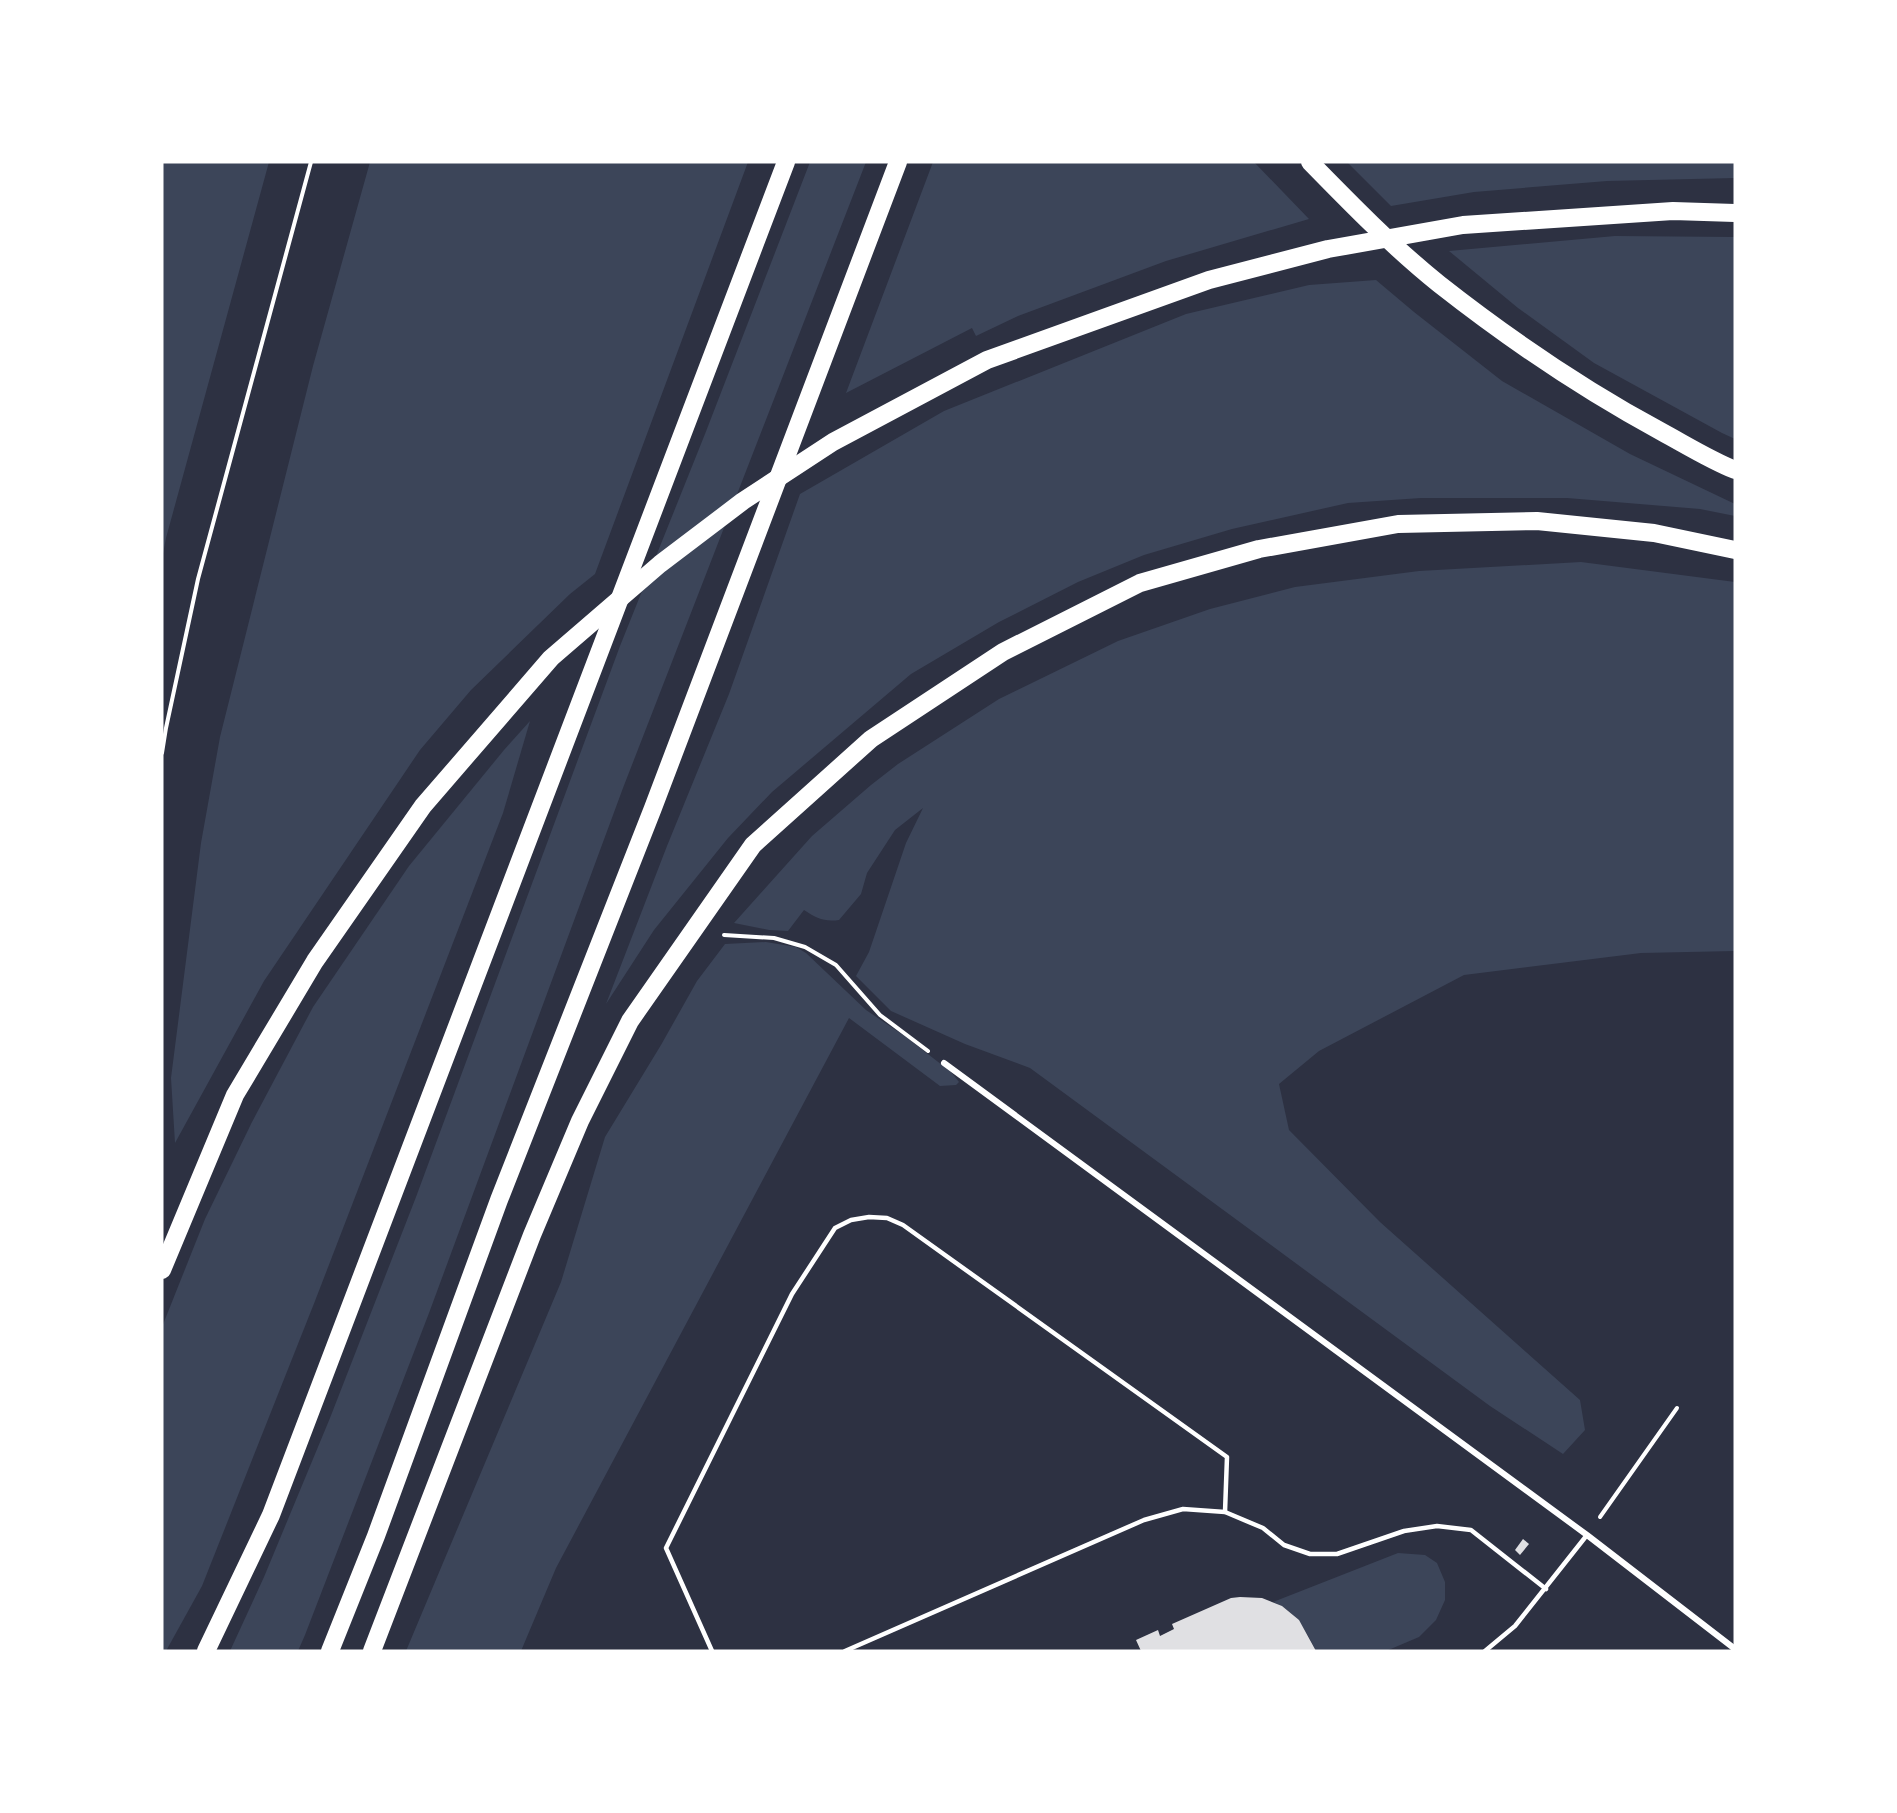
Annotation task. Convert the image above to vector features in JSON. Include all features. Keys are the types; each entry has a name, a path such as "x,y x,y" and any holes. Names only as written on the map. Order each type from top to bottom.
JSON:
{"highway":[{"path":"206,1651 271,1515 786,162"},
{"path":"330,1651 376,1536 499,1200 653,808 898,162"},
{"path":"1310,162 1359,212 1438,283 1533,352 1583,386 1640,420 1735,470"},
{"path":"162,1270 235,1095 315,961 423,806 551,658 660,564 743,501 833,442 987,360 1209,280 1328,249 1463,225 1673,210 1735,213"},
{"path":"372,1651 532,1235 580,1121 630,1021 753,845 872,739 1003,652 1140,584 1259,549 1398,524 1537,521 1654,533 1735,550"}],"street":[{"path":"944,1063 1587,1535 1735,1649"}],"lane":[{"path":"712,1651 666,1548 792,1294 835,1228 851,1220 869,1217 886,1218 903,1225 1227,1457 1225,1512"},
{"path":"845,1651 1144,1520 1183,1509 1225,1512 1263,1528 1284,1545 1310,1554 1337,1554 1404,1531 1437,1526 1471,1530 1546,1589"},
{"path":"1485,1651 1515,1626 1587,1535"}],"path":[{"path":"162,753 198,579 311,162"},
{"path":"687,939 731,934 774,938 805,947 836,965 880,1014 944,1063"},
{"path":"1587,1535 1677,1408"}],"shaded area":[{"path":"162,162 269,162 162,559"},
{"path":"370,162 748,162 595,574 570,594 471,690 420,750 264,981 175,1143 171,1078 201,843 220,737 313,366"},
{"path":"810,162 866,162 623,788 429,1313 305,1635 298,1651 230,1651 264,1577 330,1418 416,1197 620,646"},
{"path":"933,162 1254,162 1309,219 1166,261 1018,316 976,336 972,328 846,393"},
{"path":"1347,162 1735,162 1735,178 1607,181 1474,192 1391,206"},
{"path":"1615,236 1735,237 1735,439 1594,363 1518,308 1449,251"},
{"path":"1376,280 1502,381 1630,454 1735,504 1735,516 1700,509 1567,498 1421,498 1348,503 1232,529 1144,555 1078,582 999,622 911,674 772,792 728,838 654,930 606,1004 729,694 800,494 944,411 1186,314 1309,285"},
{"path":"1581,562 1735,582 1735,951 1641,953 1464,975 1319,1051 1279,1084 1289,1130 1380,1222 1580,1400 1585,1430 1563,1454 1490,1406 1030,1068 965,1044 891,1011 856,976 869,952 906,843 923,808 895,830 867,873 861,894 839,920 820,919 804,910 788,931 734,923 812,836 898,764 999,699 1118,641 1210,609 1295,587 1419,571"},
{"path":"530,721 503,813 315,1301 202,1586 166,1651 162,1651 162,1327 205,1219 252,1122 313,1007 409,866"},
{"path":"766,942 796,947 806,953 866,1010 906,1037 951,1072 959,1082 956,1085 940,1086 849,1018 556,1568 521,1651 406,1651 561,1282 605,1137 697,981 725,944"},
{"path":"1398,1553 1425,1555 1437,1563 1445,1582 1445,1600 1436,1620 1419,1637 1386,1651 1316,1651 1294,1616 1273,1602"}],"building":[{"path":"1523,1539 1529,1544 1520,1555 1515,1550"},
{"path":"1231,1598 1262,1598 1282,1606 1299,1620 1316,1651 1141,1651 1136,1640 1158,1630 1160,1636 1174,1629 1172,1624"}]}
